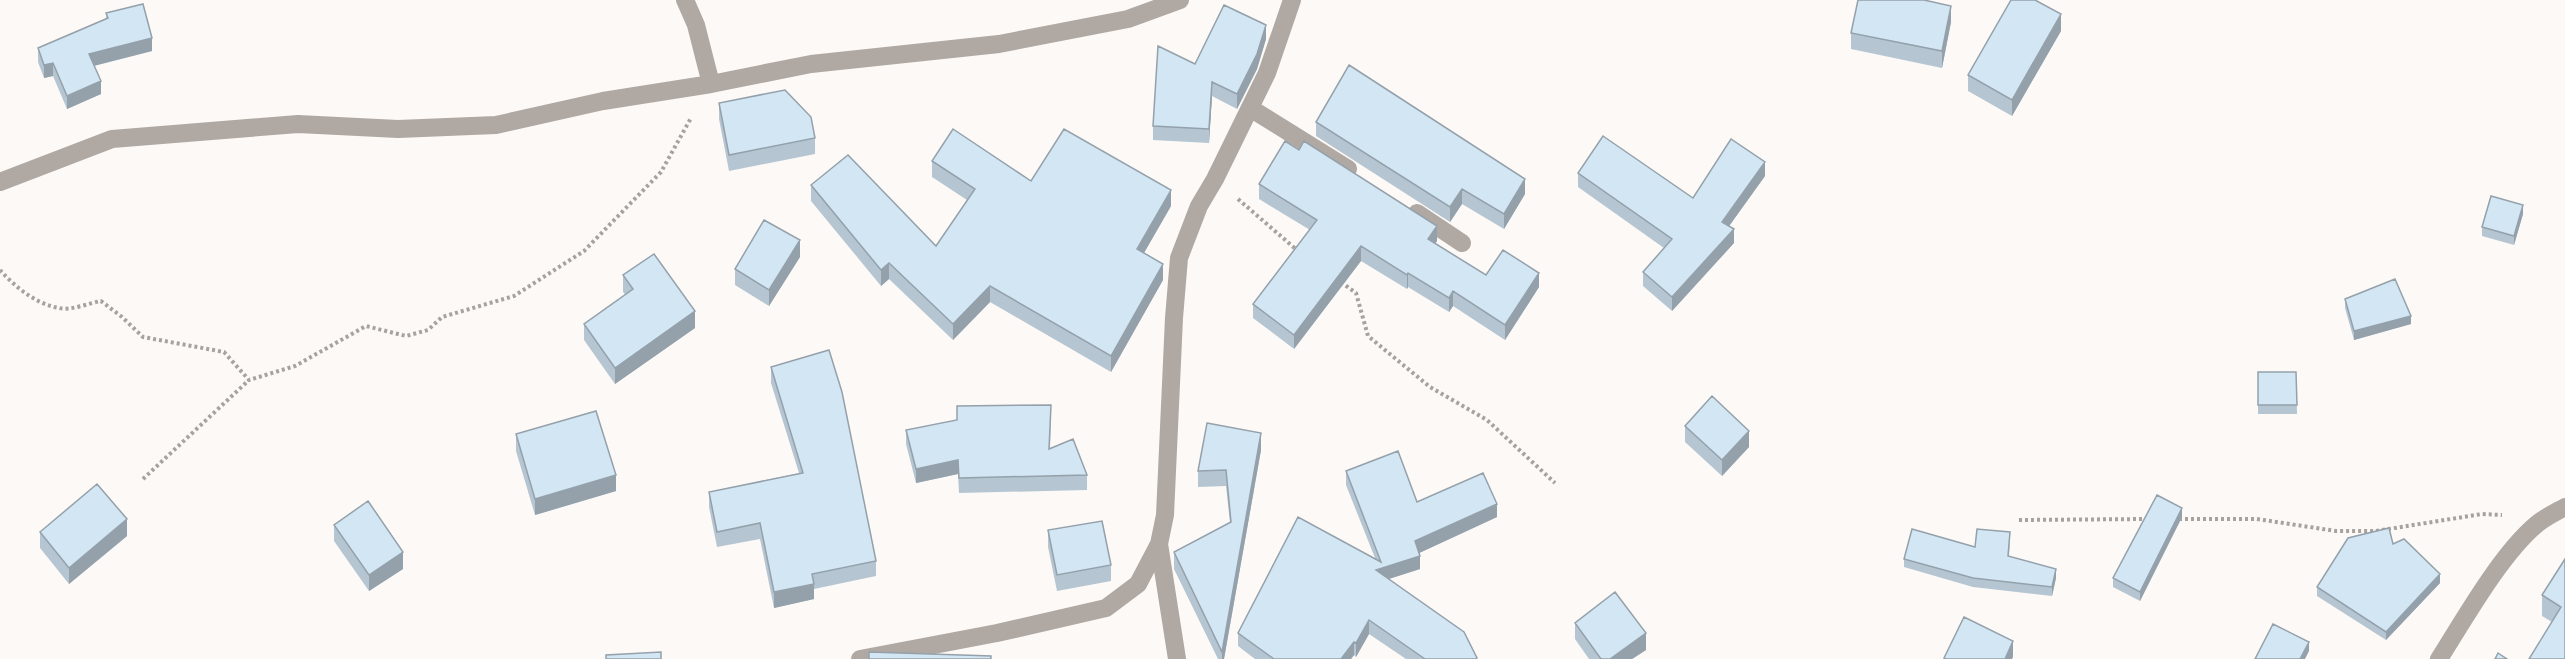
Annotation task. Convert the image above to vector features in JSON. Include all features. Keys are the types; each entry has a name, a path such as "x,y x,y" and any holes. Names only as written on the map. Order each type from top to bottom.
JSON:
{"street":[{"path":"685,0 696,25 711,84"},
{"path":"0,182 112,140 298,124 398,129 496,125 603,101 711,84 811,64 999,44 1128,19 1180,0"},
{"path":"860,659 997,633 1106,608 1138,584 1159,544 1164,515 1179,258 1199,206 1215,179 1267,74 1292,0"},
{"path":"1251,108 1361,178"},
{"path":"1402,204 1462,243"},
{"path":"2439,659 2485,588 2537,523 2565,507"},
{"path":"1159,544 1177,659"}],"path":[{"path":"143,479 249,380 296,366 366,326 406,336 428,330 442,317 514,296 584,251 661,172 711,84"},
{"path":"1215,179 1301,254"},
{"path":"0,270 14,285 36,299 61,309 101,301 143,337 224,352 249,380"},
{"path":"1338,280 1356,294 1368,336 1430,387 1487,420 1555,483"},
{"path":"2174,519 2257,519 2336,531 2376,531 2482,514 2500,515 2537,523"},
{"path":"2019,519 2150,519"}],"building":[{"path":"1858,0 1924,0 1951,6 1942,51 1851,33"},
{"path":"2011,0 2035,0 2061,14 2012,100 1968,75"},
{"path":"143,4 152,38 89,54 101,81 67,96 53,63 44,65 38,48 108,18 106,13"},
{"path":"1224,5 1266,25 1257,54 1237,94 1212,82 1209,129 1153,126 1158,46 1195,64"},
{"path":"1349,65 1525,179 1504,214 1462,189 1450,207 1316,122"},
{"path":"785,90 811,117 815,138 729,155 719,103"},
{"path":"953,129 1031,181 1064,129 1171,190 1137,249 1163,264 1111,356 990,286 953,324 889,263 881,270 811,185 848,155 936,246 975,189 932,161"},
{"path":"1603,136 1693,198 1731,139 1765,162 1722,222 1734,229 1672,297 1643,272 1672,239 1578,173"},
{"path":"1285,141 1299,150 1304,141 1437,226 1428,239 1486,275 1503,250 1539,273 1505,325 1453,291 1449,298 1361,246 1294,335 1253,304 1317,220 1259,184"},
{"path":"2491,196 2523,205 2514,236 2482,227"},
{"path":"764,220 800,240 769,290 735,269"},
{"path":"654,254 695,311 615,368 584,324 633,289 623,275"},
{"path":"2395,279 2411,316 2354,331 2345,299"},
{"path":"829,350 842,392 876,561 812,574 814,584 774,592 760,523 717,532 709,492 803,473 771,367"},
{"path":"2258,372 2296,372 2297,405 2258,405"},
{"path":"1712,396 1749,431 1722,460 1685,426"},
{"path":"1051,405 1049,449 1073,439 1087,475 959,478 958,460 916,469 906,430 957,420 957,406"},
{"path":"596,411 616,475 535,499 516,434"},
{"path":"1207,423 1261,433 1222,652 1174,552 1231,522 1226,470 1198,471"},
{"path":"1398,451 1417,502 1483,473 1497,504 1415,541 1420,556 1376,570 1464,632 1477,658 1425,659 1369,620 1356,643 1354,642 1341,659 1274,659 1238,633 1298,517 1381,562 1346,471"},
{"path":"97,484 127,519 69,568 40,532"},
{"path":"2157,495 2182,508 2140,592 2113,578"},
{"path":"368,501 403,552 369,575 334,525"},
{"path":"1102,521 1111,565 1057,575 1048,530"},
{"path":"2389,528 2393,544 2404,539 2440,574 2386,632 2317,587 2348,538"},
{"path":"1912,529 1975,547 1977,529 2010,532 2008,556 2056,569 2052,587 1973,578 1904,559"},
{"path":"2565,559 2565,659 2529,659 2561,607 2542,595"},
{"path":"1615,592 1646,633 1610,659 1601,659 1575,623"},
{"path":"1964,617 2013,641 2005,659 1944,658"},
{"path":"2273,624 2309,642 2300,659 2255,659"},
{"path":"661,652 661,659 606,659 606,655"},
{"path":"869,652 991,656 991,659 869,659"},
{"path":"2498,653 2507,659 2495,659"}]}
